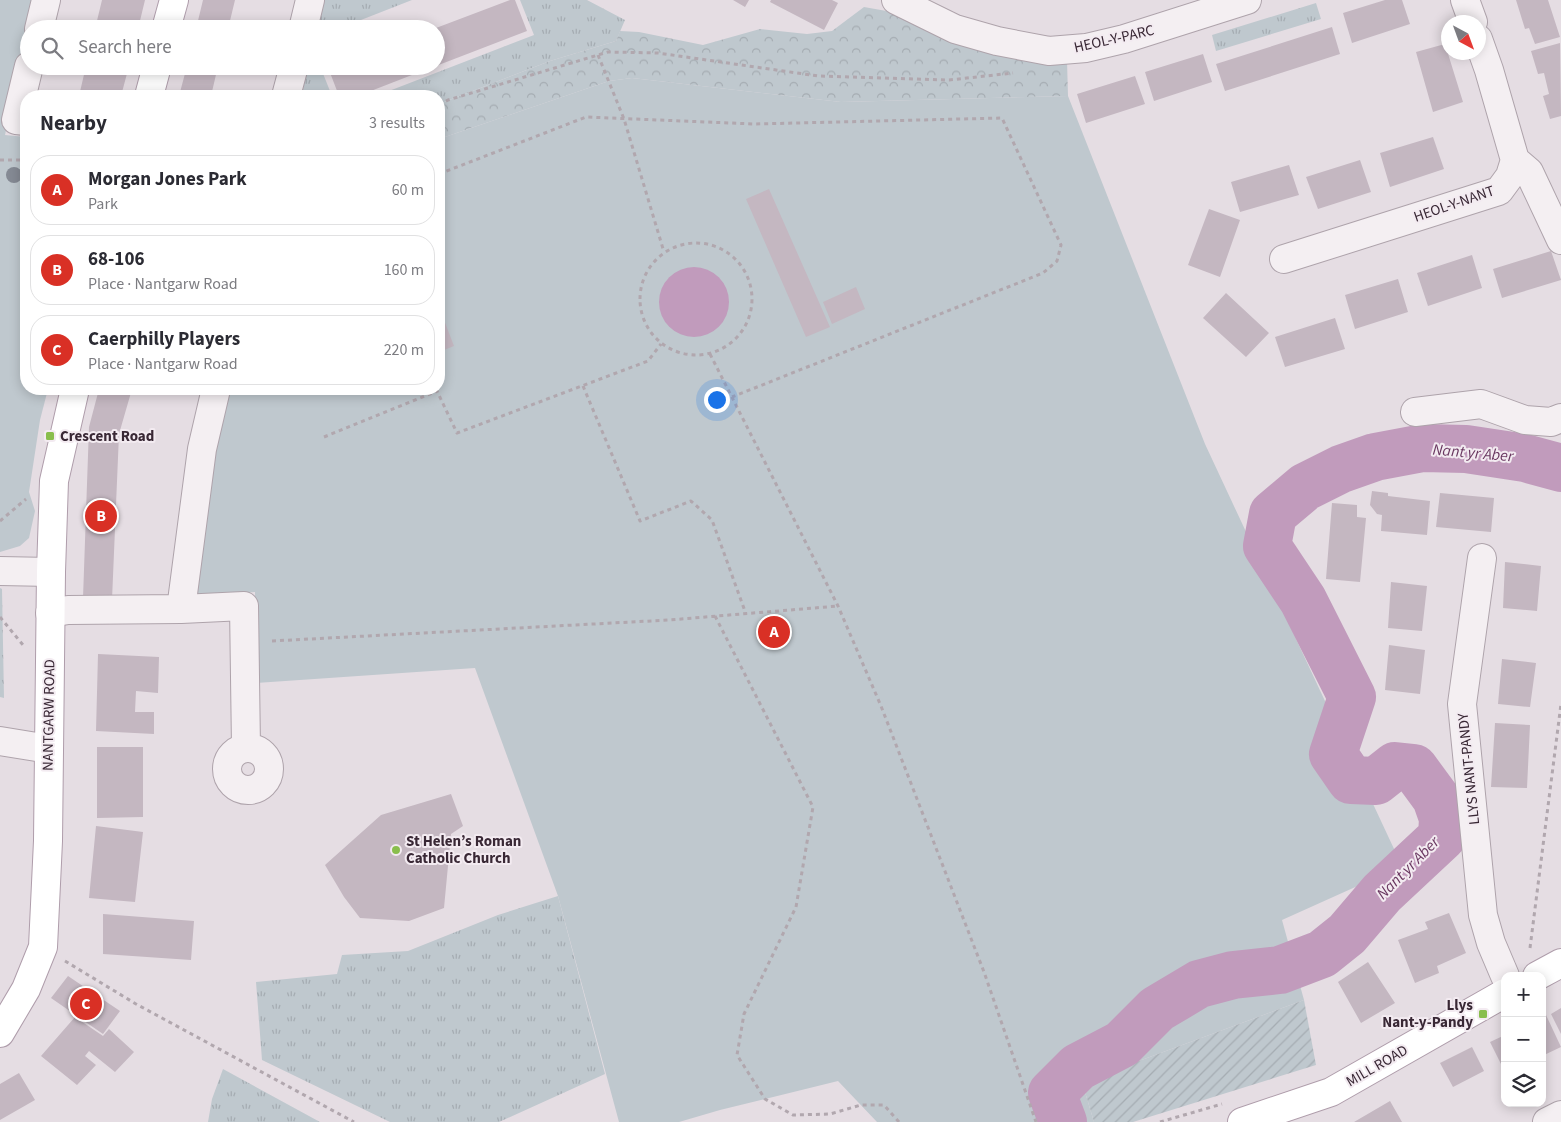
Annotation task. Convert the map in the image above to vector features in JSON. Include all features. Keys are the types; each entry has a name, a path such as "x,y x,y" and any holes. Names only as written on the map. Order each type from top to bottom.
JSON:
{"main road":[{"path":"168,20 174,0"},
{"path":"151,90 155,75"},
{"name":"NANTGARW ROAD","path":"0,1033 26,989 44,947 48,841 50,613 54,481 74,395"},
{"path":"1544,972 1561,963"},
{"name":"MILL ROAD","path":"1236,1112 1330,1092 1501,995"}],"street":[{"path":"41,20 46,0"},
{"path":"306,20 310,0"},
{"name":"HEOL-Y-PARC","path":"896,0 955,28 997,41 1049,51 1086,48 1124,39 1247,0"},
{"path":"1465,0 1470,15"},
{"path":"1485,60 1515,160 1529,172 1561,240"},
{"path":"23,90 27,75"},
{"path":"288,90 292,75"},
{"path":"20,103 16,120 20,120"},
{"name":"HEOL-Y-NANT","path":"1284,259 1499,191 1510,176 1515,160"},
{"path":"181,609 202,449 215,395"},
{"path":"1415,412 1481,404 1525,420 1551,422 1561,418"},
{"name":"LLYS NANT-PANDY","path":"1482,558 1462,704 1483,915 1503,972"},
{"path":"0,571 51,572"},
{"path":"50,613 68,610 181,609 244,606 246,748"},
{"path":"0,741 49,749"},
{"path":"1546,1122 1561,1115"}],"path":[{"path":"445,102 608,52 658,53 818,76 949,80 1016,73"},
{"path":"598,55 624,119 664,252"},
{"path":"445,172 586,117 755,124 1002,118 1060,245 1057,261 1043,273 732,397"},
{"path":"0,160 20,160"},
{"path":"690,243 714,245 730,254 745,270 753,298 750,317 736,339 721,350 710,354 678,354 661,344 648,330 641,315 640,293 648,268 664,252 690,243"},
{"path":"438,395 457,433 648,361 661,344"},
{"path":"710,354 838,606 882,706 984,972 1036,1122"},
{"path":"582,386 640,521 691,500 712,520 746,614"},
{"path":"324,437 424,395"},
{"path":"244,642 669,620 838,606"},
{"path":"715,616 812,807 796,908 744,1014 737,1055 765,1099 793,1115 830,1114 861,1105 884,1105 899,1122"},
{"path":"1530,950 1561,704"},
{"path":"1494,948 1508,941 1530,950 1538,946"},
{"path":"44,947 136,1004 354,1122"},
{"path":"1160,1122 1236,1112"}],"green space":[{"path":"0,0 38,0 33,20 20,20 20,70 5,135 20,136 20,395 46,395 40,420 29,492 35,511 29,538 20,546 0,552"},
{"path":"321,0 412,0 361,20 316,20"},
{"path":"520,0 587,0 625,20 616,41 550,61 445,102 445,90 392,90 430,75 445,75 445,69 534,35"},
{"path":"1316,3 1321,19 1216,51 1212,35"},
{"path":"864,7 892,12 1067,60 1068,96 841,102 632,78 609,81 445,137 445,102 550,61 616,41 620,31 639,32 703,45 760,29 807,34 832,31"},
{"path":"306,75 324,75 330,90 303,90"},
{"path":"632,78 841,102 1068,96 1205,444 1402,866 1282,920 1304,1000 1082,1082 1094,1122 877,1122 838,1081 679,1122 619,1122 558,896 475,668 256,683 255,592 193,596 223,395 445,395 445,137 609,81"},
{"path":"0,588 2,589 4,698 0,697"},
{"path":"558,896 605,1074 499,1122 390,1122 262,1060 256,982 337,974 342,955 408,951 498,915"},
{"path":"1304,1000 1316,1065 1133,1122 1094,1122 1082,1082"},
{"path":"223,1069 320,1122 208,1122 212,1099"}],"shaded area":[{"path":"694,267 713,273 723,283 729,302 723,321 713,331 694,337 675,331 665,321 659,302 665,283 675,273"}],"building":[{"path":"102,0 145,0 140,20 97,20"},
{"path":"203,0 235,0 230,20 198,20"},
{"path":"510,0 515,0 527,31 445,63 445,25"},
{"path":"733,0 749,0 745,7"},
{"path":"771,0 832,0 838,3 824,30 770,2"},
{"path":"1385,0 1402,0 1410,24 1352,43 1343,13"},
{"path":"1516,0 1548,0 1560,37 1535,44 1529,28 1525,29"},
{"path":"1332,27 1340,54 1225,91 1216,64"},
{"path":"1560,43 1561,116 1550,119 1543,96 1549,94 1544,73 1538,74 1531,51"},
{"path":"1441,45 1441,60 1450,60 1463,102 1433,112 1416,52"},
{"path":"1203,54 1212,82 1154,101 1145,72"},
{"path":"84,75 127,75 123,90 80,90"},
{"path":"185,75 216,75 212,90 181,90"},
{"path":"331,75 412,75 373,90 337,90"},
{"path":"1135,76 1145,104 1086,123 1077,94"},
{"path":"1433,137 1444,169 1390,187 1380,153"},
{"path":"1360,160 1371,192 1318,209 1306,177"},
{"path":"1289,165 1299,195 1240,212 1231,182"},
{"path":"769,189 830,327 806,337 746,199"},
{"path":"1209,209 1240,220 1220,277 1188,265"},
{"path":"1551,251 1561,280 1502,298 1493,269"},
{"path":"1472,255 1482,288 1428,306 1417,273"},
{"path":"1398,279 1408,312 1355,329 1345,295"},
{"path":"856,287 865,309 832,324 823,302"},
{"path":"1226,293 1269,333 1246,357 1203,318"},
{"path":"1335,318 1345,349 1285,367 1275,337"},
{"path":"445,323 454,346 445,350"},
{"path":"97,395 130,395 119,434 112,600 83,598 89,427"},
{"path":"1372,491 1388,493 1388,496 1430,501 1427,535 1381,531 1382,515 1377,514 1370,505"},
{"path":"1440,493 1494,498 1491,532 1436,527"},
{"path":"1332,503 1357,505 1357,517 1366,518 1360,582 1326,579"},
{"path":"1505,562 1541,566 1537,611 1503,608"},
{"path":"1391,582 1427,586 1422,631 1388,628"},
{"path":"1389,645 1425,650 1420,694 1385,690"},
{"path":"98,654 159,657 158,693 136,691 135,712 154,712 154,734 96,731"},
{"path":"1502,659 1536,663 1530,707 1498,704"},
{"path":"1495,723 1530,725 1527,788 1491,787"},
{"path":"97,747 143,747 143,817 97,818"},
{"name":"St Helen’s Roman Catholic Church","path":"451,794 463,826 451,834 444,908 409,921 360,918 344,897 325,865 381,815"},
{"path":"96,826 143,832 135,902 89,898"},
{"path":"1449,913 1466,953 1437,966 1439,973 1415,983 1398,940 1428,929 1425,922"},
{"path":"103,914 194,921 191,960 103,954"},
{"path":"1368,962 1395,1003 1361,1023 1338,982"},
{"path":"68,976 120,1011 103,1034 51,998"},
{"path":"1561,1008 1561,1034 1551,1014"},
{"path":"1546,1015 1561,1047 1546,1054"},
{"path":"75,1017 103,1036 109,1029 134,1052 115,1072 89,1051 85,1056 96,1065 77,1085 41,1056"},
{"path":"1501,1037 1501,1064 1490,1042"},
{"path":"1472,1047 1484,1071 1453,1087 1440,1063"},
{"path":"19,1073 35,1100 0,1120 0,1084"},
{"path":"1390,1101 1402,1122 1354,1122"}],"waterway":[{"name":"Nant yr Aber","path":"1063,1122 1052,1093 1078,1067 1122,1044 1157,1009 1199,984 1233,975 1280,970 1322,954 1347,934 1382,893 1442,837 1443,818 1436,798 1414,768 1395,766 1376,781 1351,780 1333,754 1352,697 1303,600 1267,546 1273,514 1305,487 1341,469 1375,457 1423,448 1466,449 1525,458 1561,468"}],"place":[{"name":"Crescent Road","path":"50,436"},
{"name":"68-106","path":"101,516"},
{"name":"Morgan Jones Park","path":"774,632"},
{"name":"St Helen’s Roman Catholic Church","path":"396,850"},
{"name":"Caerphilly Players","path":"86,1004"},
{"name":"Llys Nant-y-Pandy","path":"1483,1014"}]}
